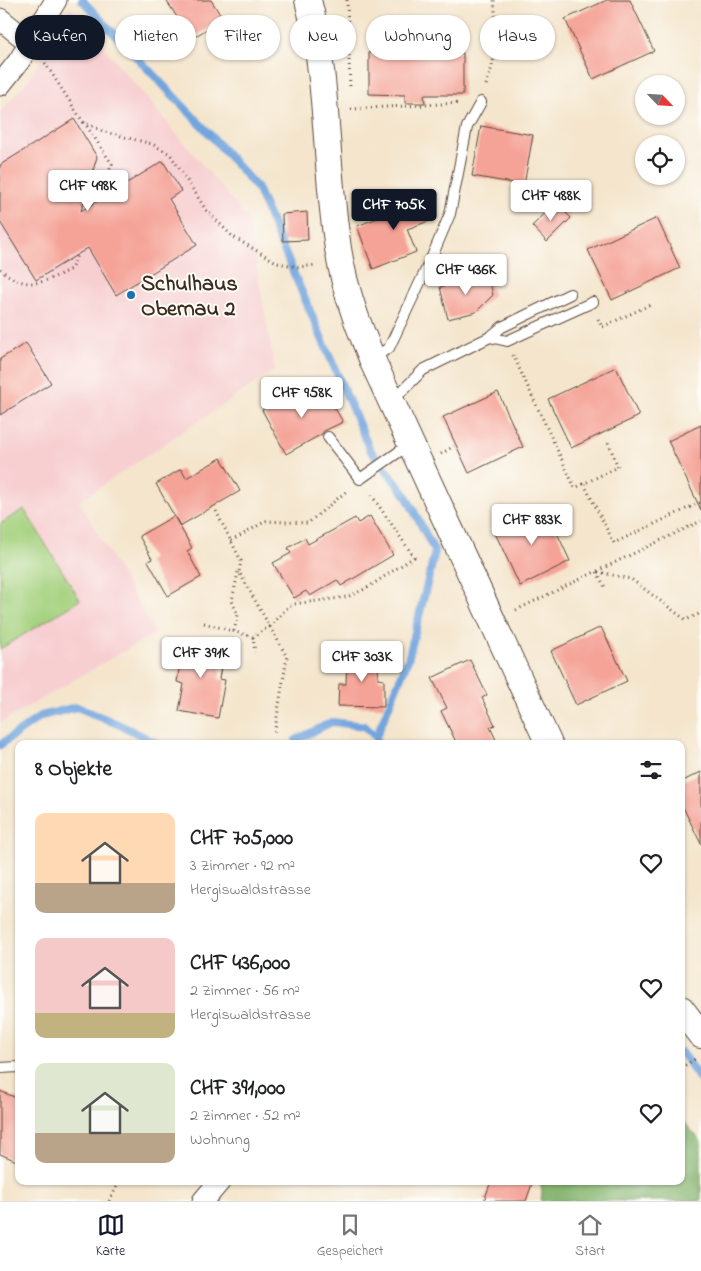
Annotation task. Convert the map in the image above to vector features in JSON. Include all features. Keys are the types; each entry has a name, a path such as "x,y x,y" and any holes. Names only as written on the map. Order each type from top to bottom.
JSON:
{"street":[{"path":"47,15 56,0"},
{"path":"308,0 320,65 336,233 341,263 354,314 391,401 403,449 548,740"},
{"path":"0,19 15,31"},
{"path":"0,85 19,60"},
{"path":"685,1017 698,1047"},
{"path":"203,1201 217,1185"}],"lane":[{"path":"372,358 389,348 450,214 467,127 480,102"},
{"path":"391,401 423,370 490,337 502,326 570,294"},
{"path":"490,337 507,341 593,302"},
{"path":"328,436 364,477 403,449"},
{"path":"0,1068 15,1067"}],"path":[{"path":"347,0 351,90"},
{"path":"345,109 480,102 493,67 497,37 494,0"},
{"path":"41,60 112,164 95,203"},
{"path":"351,100 351,109"},
{"path":"83,122 105,132 152,144 170,154 206,210 233,237 278,264 298,267"},
{"path":"0,269 19,282 43,283 71,269 76,255"},
{"path":"593,302 602,327 652,304"},
{"path":"507,341 575,488 618,467 608,442"},
{"path":"444,452 454,446"},
{"path":"231,541 266,522 308,523 364,477 414,558 367,588 347,597 289,606 270,626 254,637"},
{"path":"584,484 614,543 701,502"},
{"path":"216,511 241,561 232,601 238,615 234,631"},
{"path":"508,614 701,521"},
{"path":"239,572 288,657 274,735"},
{"path":"597,572 606,589"},
{"path":"597,572 631,579 686,620 701,612"},
{"path":"204,623 254,637"},
{"path":"254,637 255,652"},
{"path":"685,1063 698,1047"},
{"path":"109,1201 118,1185"}],"shaded area":[{"name":"Schulhaus Obernau 2","path":"70,7 77,15 65,15"},
{"name":"Schulhaus Obernau 2","path":"105,49 248,219 275,370 79,501 155,633 0,723 0,112 24,85 40,60 105,60"}],"green space":[{"path":"24,509 80,600 0,649 0,524"},
{"path":"685,1123 701,1141 701,1201 541,1201 541,1185 685,1185"}],"building":[{"path":"166,0 211,0 220,15 206,15 206,30 196,36 196,15 176,15"},
{"path":"607,0 630,0 654,51 593,79 565,19"},
{"path":"369,60 463,60 463,95 424,95 425,103 405,103 405,95 369,94"},
{"path":"74,119 97,157 81,211 163,161 181,191 169,199 197,245 116,295 88,248 36,280 0,222 0,165"},
{"path":"481,126 533,135 524,185 472,176"},
{"path":"421,192 432,220 407,229 416,252 373,269 357,226 398,210 395,203"},
{"path":"556,203 571,218 547,242 532,226"},
{"path":"307,212 308,240 283,241 282,214"},
{"path":"657,218 680,268 612,300 588,250"},
{"path":"488,274 493,295 476,312 448,319 440,287"},
{"path":"26,343 51,383 0,415 0,359"},
{"path":"616,367 639,416 571,448 548,399"},
{"path":"322,386 343,422 286,454 262,410 281,399 285,407"},
{"path":"498,392 523,447 469,473 443,417"},
{"path":"701,425 701,510 668,441"},
{"path":"221,458 240,491 180,526 156,484 181,469 186,478"},
{"path":"545,507 570,561 520,586 494,531"},
{"path":"174,516 192,548 187,551 201,577 168,596 148,561 152,559 139,536"},
{"path":"370,516 393,555 341,586 337,580 310,596 306,591 294,598 273,563 291,553 288,548 305,538 308,544 355,518 358,523"},
{"path":"601,627 627,681 576,705 551,651"},
{"path":"184,641 224,648 219,679 225,680 218,718 179,711 184,684 177,682"},
{"path":"347,655 379,656 378,679 384,680 384,707 338,706 339,684 346,684"},
{"path":"470,660 487,695 482,698 495,725 490,727 496,740 455,740 441,711 447,708 432,678"},
{"path":"701,772 701,844 685,811 685,780"},
{"path":"0,1091 15,1097 15,1160 0,1154"},
{"path":"490,1185 532,1185 526,1201 484,1201"}],"waterway":[{"path":"82,0 206,130 257,188 370,450 405,494 435,552 408,660 376,737"},
{"path":"0,745 41,716 77,707 151,740"},
{"path":"296,740 332,722 364,726 376,737 376,740"},
{"path":"685,1058 701,1081"}],"place":[{"name":"Schulhaus Obernau 2","path":"131,295"}]}
